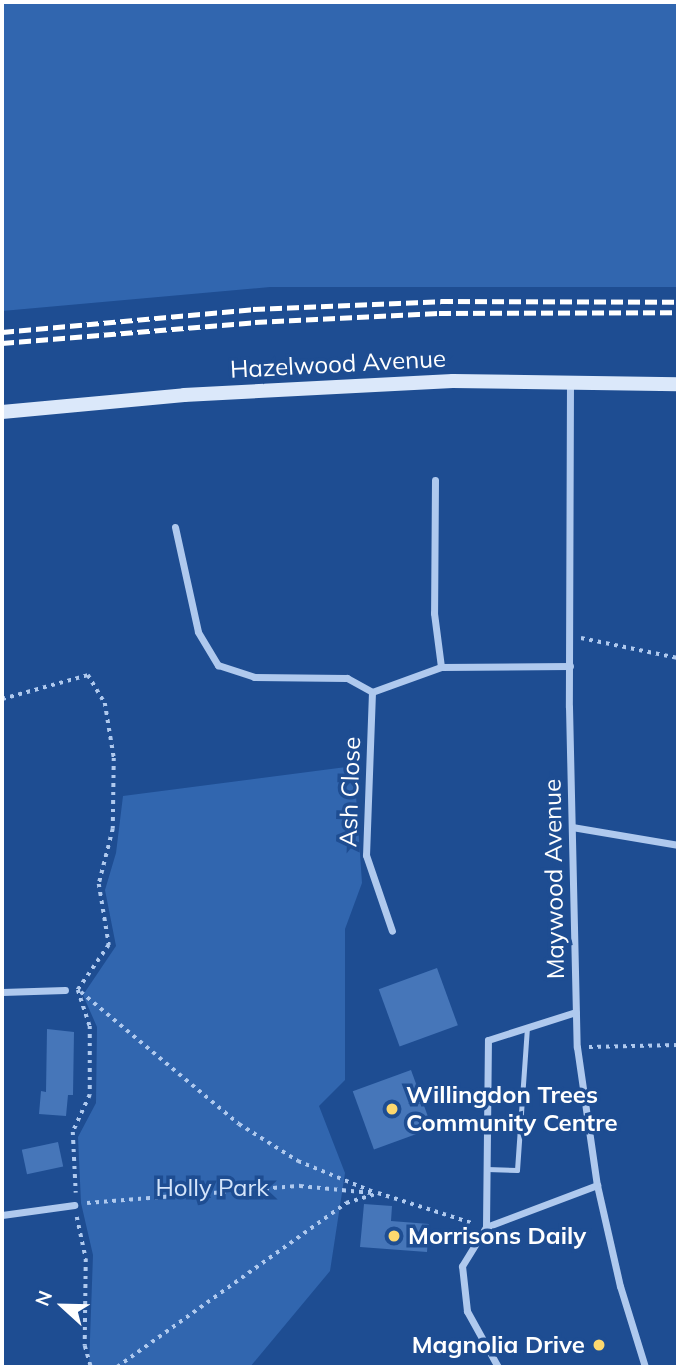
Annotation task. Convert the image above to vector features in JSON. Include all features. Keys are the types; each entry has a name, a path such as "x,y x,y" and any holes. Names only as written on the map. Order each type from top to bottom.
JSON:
{"street":[{"name":"Hazelwood Avenue","path":"2,412 251,391 453,381 678,384"},
{"name":"Maywood Avenue","path":"569,382 569,635 577,1047 597,1185 645,1367"},
{"path":"435,480 434,613 441,667"},
{"path":"175,527 198,632 218,665 254,677 347,678 372,692 441,667 570,666"},
{"name":"Ash Close","path":"372,692 366,855 392,931"},
{"path":"572,827 678,845"},
{"path":"2,992 65,990"},
{"path":"498,1367 467,1311 462,1266 486,1227 488,1040 576,1012"},
{"path":"486,1227 597,1185"},
{"path":"2,1214 74,1205"}],"lane":[{"path":"487,1169 517,1170 527,1028"}],"path":[{"path":"569,635 678,659"},
{"path":"2,699 88,675 105,703 114,758 113,829 99,884 109,945 78,990"},
{"path":"65,990 78,990 239,1124 298,1161 378,1193 486,1227"},
{"path":"78,990 90,1026 90,1095 73,1132 78,1174 74,1205 86,1259 85,1346 91,1367"},
{"path":"577,1047 678,1045"},
{"path":"74,1205 299,1186 378,1193"},
{"path":"117,1367 345,1203 378,1193"}],"green space":[{"path":"2,2 678,2 678,287 270,287 2,311"},
{"name":"Holly Park","path":"354,766 362,883 345,929 345,1080 319,1106 345,1173 330,1271 250,1367 89,1367 93,1255 81,1203 78,1137 96,1103 97,1027 83,995 116,946 105,890 116,853 123,796"}],"building":[{"path":"437,968 458,1025 400,1047 379,989"},
{"path":"47,1029 74,1032 73,1095 68,1095 66,1116 39,1114 41,1091 46,1092"},
{"name":"Willingdon Trees Community Centre","path":"411,1070 432,1128 374,1149 353,1091"},
{"path":"58,1142 63,1166 27,1174 22,1150"},
{"name":"Morrisons Daily","path":"364,1204 392,1206 391,1221 429,1224 427,1252 360,1247"}],"railway":[{"path":"2,332 253,309 441,301 678,302"},
{"path":"2,343 255,322 439,313 678,312"}],"place":[{"name":"Willingdon Trees Community Centre","path":"392,1109"},
{"name":"Morrisons Daily","path":"394,1236"},
{"name":"Magnolia Drive","path":"599,1345"}]}
